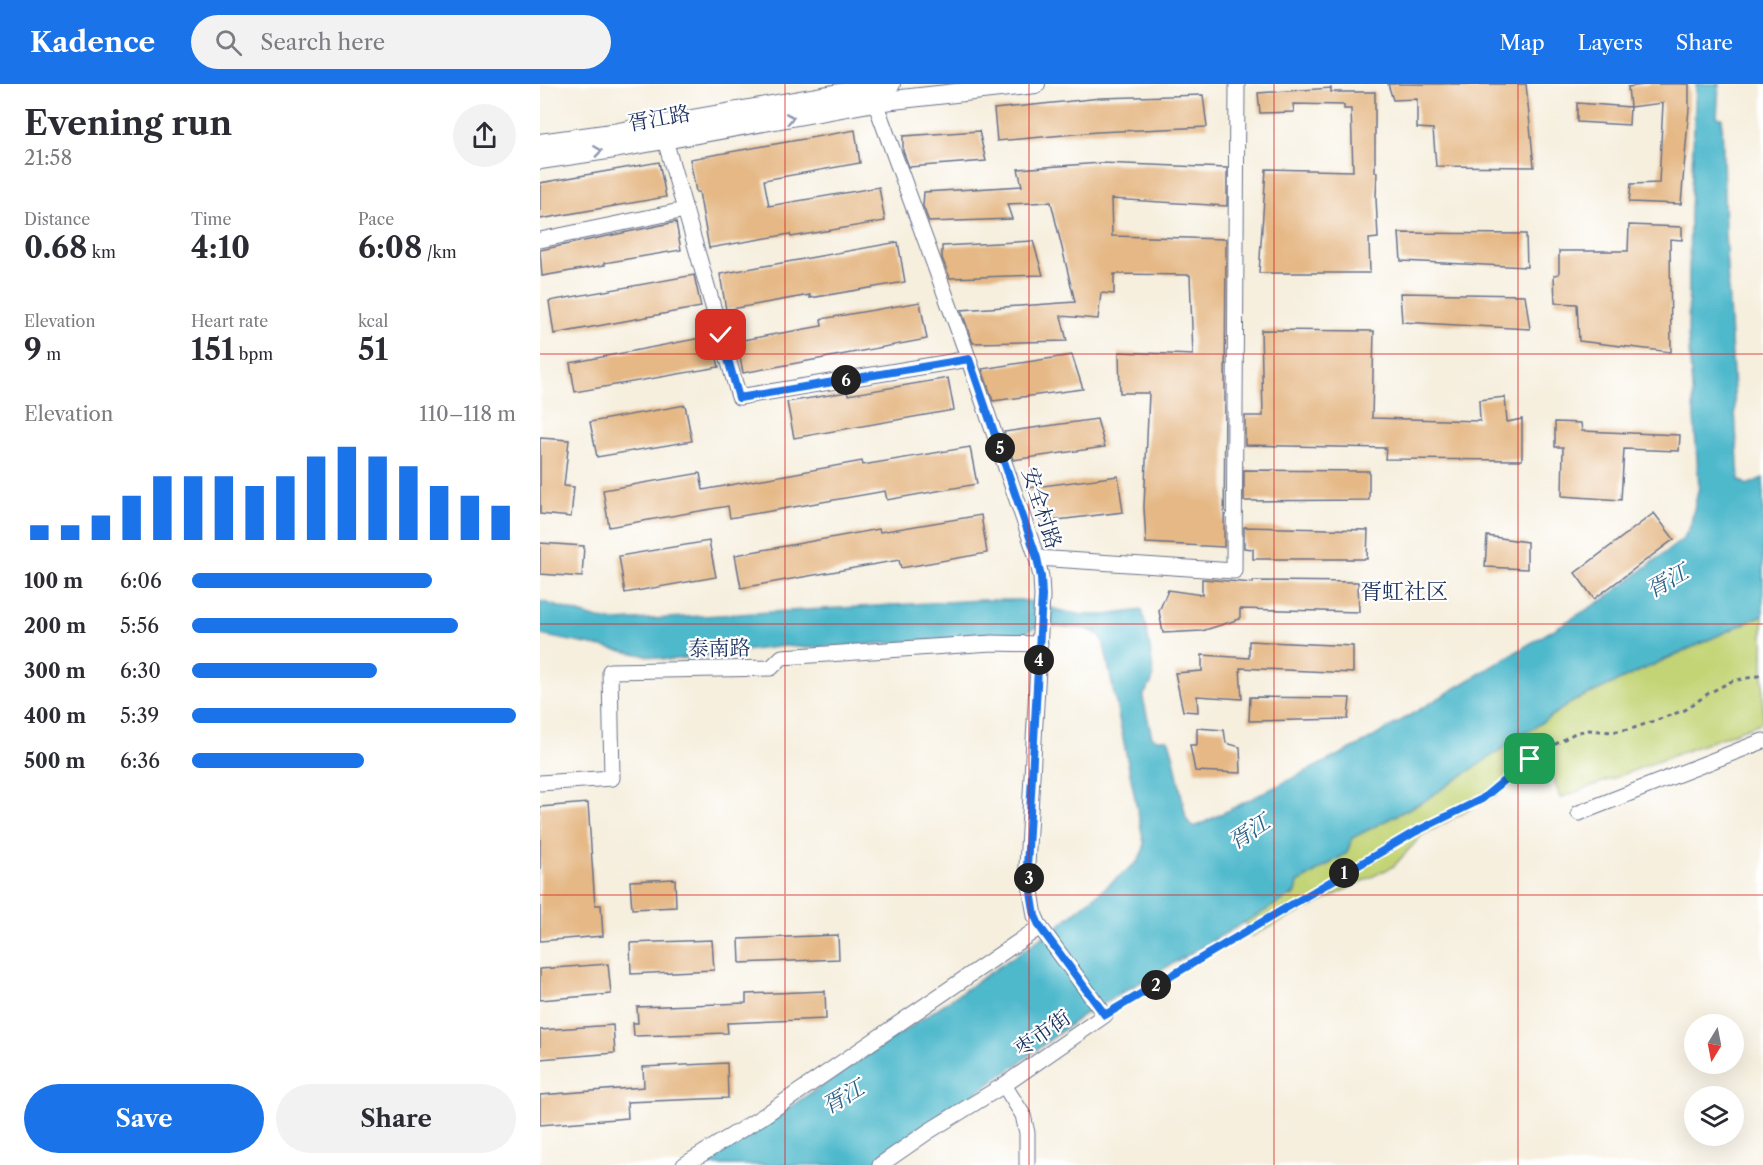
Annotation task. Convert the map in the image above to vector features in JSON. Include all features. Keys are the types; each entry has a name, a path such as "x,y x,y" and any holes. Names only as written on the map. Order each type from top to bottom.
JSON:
{"main road":[{"name":"胥江路","path":"540,160 665,140 873,91 891,84"},
{"name":"胥江路","path":"540,143 873,91 1036,84"}],"street":[{"path":"1037,558 1234,571 1237,84"},
{"name":"安全村路","path":"873,91 1037,558 1042,596 1027,867 1035,916 1042,930 1102,1012"},
{"path":"665,140 739,398 969,359"},
{"path":"540,240 685,210"},
{"name":"泰南路","path":"540,783 612,778 610,671 771,668 782,657 1040,638"},
{"path":"1579,813 1763,741"},
{"path":"684,1165 762,1117 1042,930"},
{"name":"枣市街","path":"880,1165 928,1131 1004,1085 1102,1012"},
{"path":"1004,1085 1023,1115 1027,1133 1027,1165"}],"path":[{"path":"1102,1012 1413,833 1482,799 1530,759 1575,733 1588,730 1612,732 1634,728 1685,710 1709,693 1732,681 1763,675"}],"green space":[{"path":"1763,615 1763,722 1560,798 1548,759 1494,796 1422,835 1394,866 1250,937 1245,922 1296,893 1298,883 1347,853 1352,838 1424,801 1574,701"}],"water":[{"name":"胥江","path":"1696,84 1719,84 1717,117 1722,118 1725,234 1739,480 1747,485 1763,478 1763,615 1574,701 1424,801 1352,838 1347,853 1298,883 1296,893 1083,1015 1011,1069 873,1165 702,1165 1057,927 1138,861 1144,843 1104,644 1100,635 1087,629 1052,626 1033,628 1023,635 808,648 785,646 669,660 540,635 540,601 598,619 616,621 981,600 1034,602 1057,610 1083,615 1106,615 1142,610 1153,668 1152,681 1143,698 1152,737 1169,741 1186,818 1191,826 1197,826 1367,741 1603,600 1683,539 1690,527 1699,487 1688,334 1690,213"}],"building":[{"path":"1388,84 1526,84 1534,167 1436,166 1433,129 1417,128 1417,99 1393,100"},
{"path":"1651,84 1689,84 1681,204 1629,202 1631,184 1659,183 1663,103 1630,107 1628,87"},
{"path":"1331,88 1331,92 1375,92 1378,238 1369,239 1370,273 1259,273 1266,169 1353,171 1351,109 1344,109 1344,105 1293,104 1294,112 1260,113 1258,93"},
{"path":"1203,95 1207,127 1097,132 997,141 994,109 1101,98"},
{"path":"1577,103 1630,107 1629,125 1577,122"},
{"path":"855,130 860,163 764,180 769,206 879,187 885,221 709,248 699,192 696,192 690,159"},
{"path":"979,131 986,161 909,167 903,151 903,136"},
{"path":"659,162 666,197 540,219 540,183"},
{"path":"1101,163 1227,168 1227,206 1111,199 1112,236 1226,239 1224,547 1146,543 1144,507 1149,393 1120,393 1119,352 1193,355 1190,275 1114,274 1114,294 1101,293 1098,319 1061,316 1067,341 973,343 961,310 1075,302 1051,202 1007,204 1012,219 929,222 923,206 924,192 1022,186 1018,169"},
{"path":"676,222 681,250 542,276 540,250"},
{"path":"1629,225 1682,227 1682,240 1670,239 1671,352 1579,341 1577,304 1555,303 1554,275 1559,274 1559,251 1628,251"},
{"path":"1399,233 1526,234 1527,267 1401,261"},
{"path":"1033,241 1043,275 950,278 942,258 942,246"},
{"path":"898,242 905,282 810,298 810,295 726,310 720,274"},
{"path":"694,275 701,307 554,334 549,301"},
{"path":"1400,293 1525,295 1530,329 1402,322"},
{"path":"920,302 927,339 743,373 737,341 822,326 821,319"},
{"path":"1261,330 1374,331 1372,418 1480,421 1479,400 1505,397 1507,422 1522,419 1522,460 1385,459 1386,448 1245,445 1245,416 1263,416"},
{"path":"711,336 719,367 575,392 570,363"},
{"path":"1072,355 1083,389 993,401 982,369"},
{"path":"948,378 954,410 794,438 787,402 847,392 848,395"},
{"path":"685,405 692,441 597,457 590,422"},
{"path":"1097,419 1105,447 1013,460 1004,432"},
{"path":"1555,422 1581,423 1582,431 1680,435 1679,451 1624,449 1621,500 1562,496 1563,447 1555,447"},
{"path":"540,438 569,440 564,486 574,487 571,517 540,514"},
{"path":"970,447 977,484 887,500 885,491 730,518 728,506 609,527 603,490 700,473 703,490 862,461 863,465"},
{"path":"1244,470 1369,471 1369,500 1244,501"},
{"path":"1118,476 1123,512 1041,522 1027,488"},
{"path":"1654,513 1674,539 1594,599 1575,573"},
{"path":"981,515 987,553 901,568 899,560 741,588 735,555 879,529 880,532"},
{"path":"1244,527 1368,530 1367,559 1253,559 1253,549 1244,548"},
{"path":"1487,536 1527,542 1527,569 1485,567"},
{"path":"709,541 716,577 625,593 619,556"},
{"path":"540,543 584,546 582,577 540,574"},
{"path":"1202,579 1253,583 1253,581 1358,582 1359,612 1240,609 1240,619 1202,631 1163,633 1159,611 1168,590 1202,595"},
{"path":"1249,641 1353,646 1353,673 1240,668 1242,699 1197,696 1198,712 1183,711 1175,673 1202,671 1202,655 1249,658"},
{"path":"1250,697 1350,698 1348,719 1249,721"},
{"path":"1197,728 1224,730 1226,743 1240,747 1241,773 1195,771 1190,745 1197,745"},
{"path":"588,803 595,905 601,905 603,936 540,941 540,807"},
{"path":"675,879 676,907 632,909 630,881"},
{"path":"838,935 839,959 740,963 739,939"},
{"path":"712,940 714,970 631,974 630,943"},
{"path":"608,964 611,994 540,1000 540,969"},
{"path":"825,991 826,1019 727,1023 728,1033 634,1036 633,1023 638,1023 637,1007 746,1003 746,994"},
{"path":"613,1025 615,1053 540,1059 540,1030"},
{"path":"727,1063 728,1098 627,1102 628,1118 540,1125 540,1095 644,1087 643,1067"}],"district":[{"name":"胥虹社区","path":"1404,591"}],"route":[{"path":"721,335 739,398 969,359 1037,558 1041,577 1041,632 1027,867 1035,916 1040,927 1105,1015 1413,833 1482,799 1530,759"}]}
